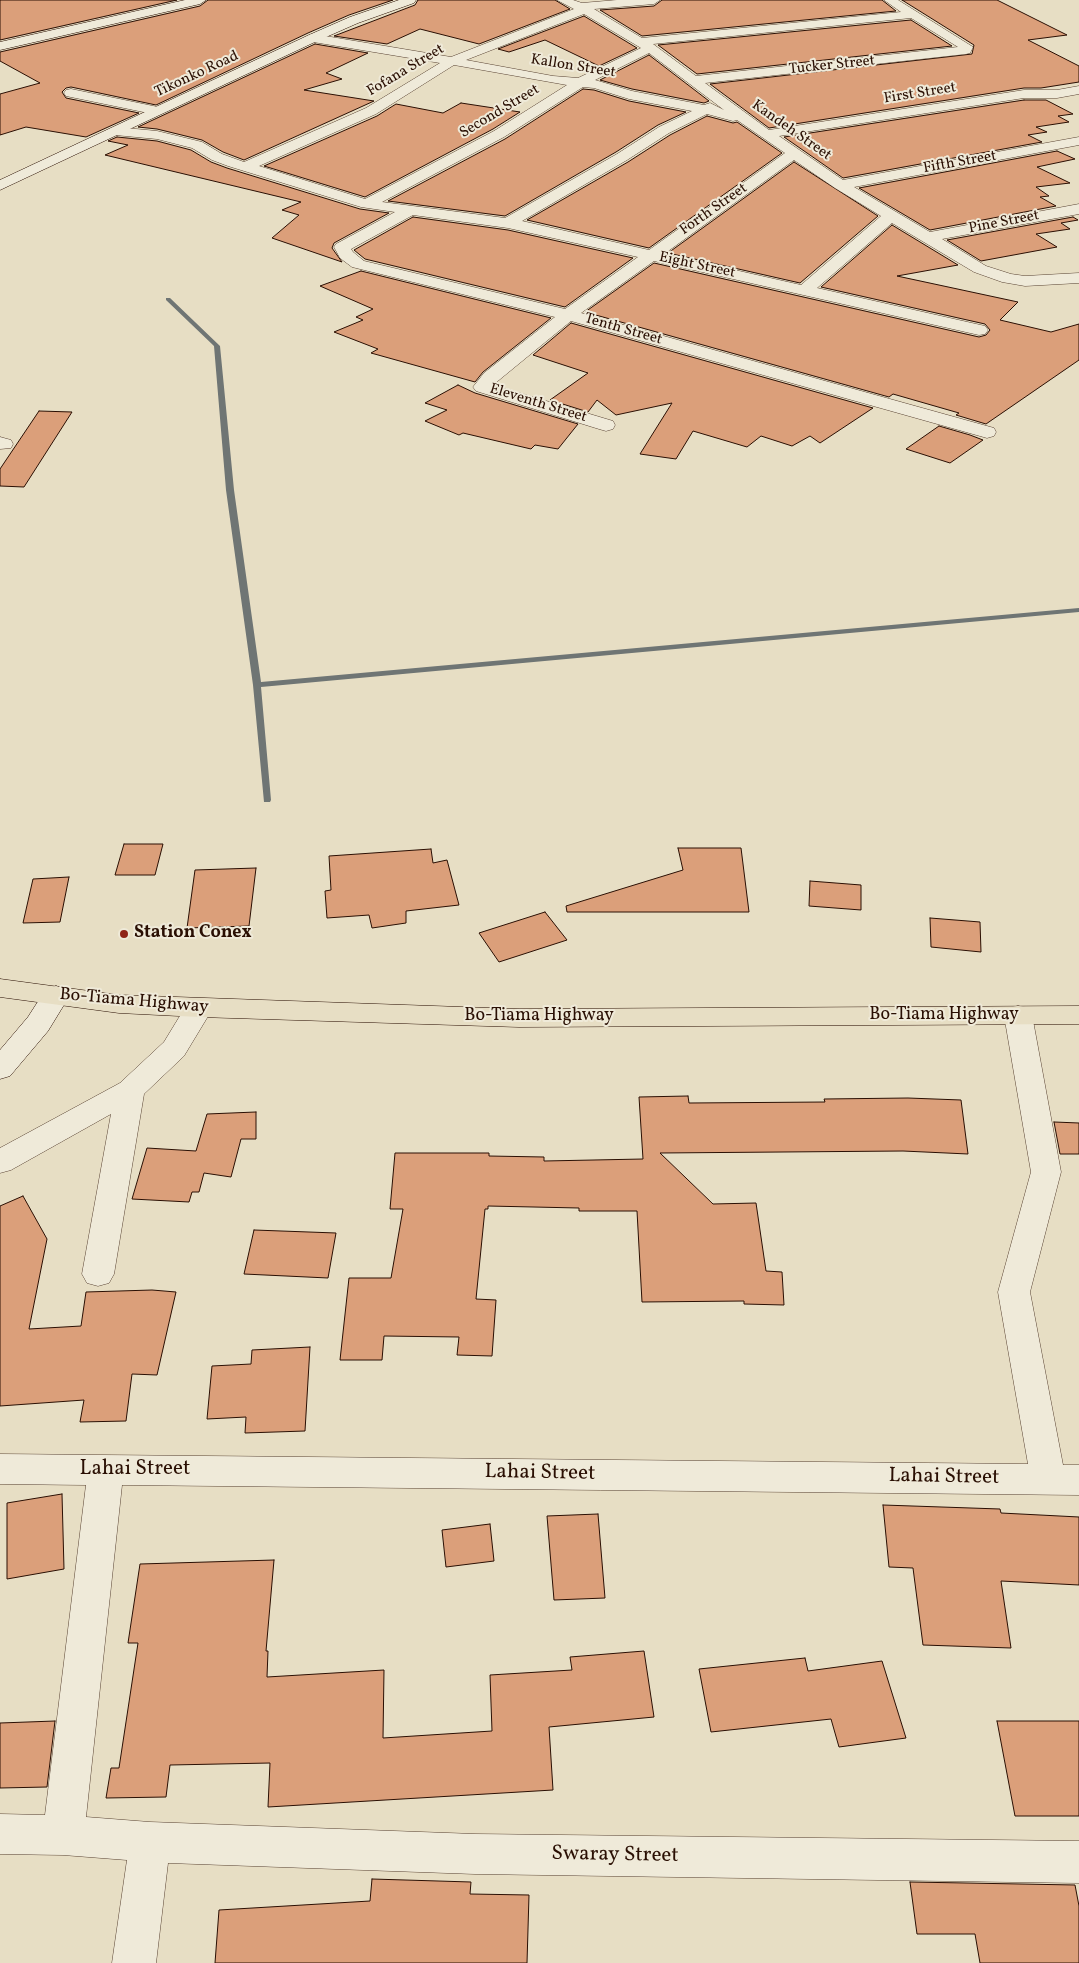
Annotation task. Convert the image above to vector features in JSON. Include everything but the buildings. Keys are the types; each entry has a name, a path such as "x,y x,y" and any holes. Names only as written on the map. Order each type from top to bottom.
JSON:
{"highway":[{"name":"Bo-Tiama Highway","path":"0,988 119,1004 519,1018 1079,1015"}],"street":[{"path":"0,46 200,0"},
{"name":"Tikonko Road","path":"0,186 313,38 410,0"},
{"name":"Kandeh Street","path":"563,0 584,8 645,45 746,120 840,185 980,269 1008,279 1025,282 1079,278"},
{"path":"584,8 654,0"},
{"path":"890,0 912,14"},
{"name":"Fofana Street","path":"247,166 371,111 452,61 584,8"},
{"path":"645,45 912,14"},
{"name":"Tucker Street","path":"694,80 962,52 967,47 912,14"},
{"name":"Kallon Street","path":"313,38 553,80 581,82 706,109 746,120"},
{"name":"Second Street","path":"366,204 499,134 581,82 645,45"},
{"name":"First Street","path":"767,134 1024,94 1057,94 1079,90"},
{"path":"70,93 158,111"},
{"path":"508,223 622,157 664,130 720,100"},
{"name":"Eight Street","path":"115,131 165,137 196,146 217,157 366,204 508,223 979,330"},
{"name":"Fifth Street","path":"840,185 1079,141"},
{"name":"Forth Street","path":"490,377 568,315 794,153"},
{"name":"Tenth Street","path":"413,209 342,247 346,255 358,264 568,315 987,432"},
{"name":"Pine Street","path":"930,238 1079,209"},
{"path":"806,290 892,215"},
{"name":"Eleventh Street","path":"490,377 482,387 606,425"},
{"path":"0,1069 38,1024 56,995"},
{"path":"0,1162 130,1090 174,1048 199,1008"},
{"path":"1018,1015 1046,1172 1014,1292 1064,1480"},
{"path":"98,1274 130,1090"},
{"name":"Lahai Street","path":"0,1469 1064,1480"},
{"path":"0,1834 63,1835 106,1469"},
{"name":"Swaray Street","path":"63,1835 150,1842 475,1854 1079,1862"},
{"path":"134,1963 150,1842"}],"waterway":[{"path":"168,299 217,346 230,490 257,685"},
{"path":"257,685 1079,610"},
{"path":"257,685 267,800"}],"place":[{"name":"Station Conex","path":"124,934"}]}
